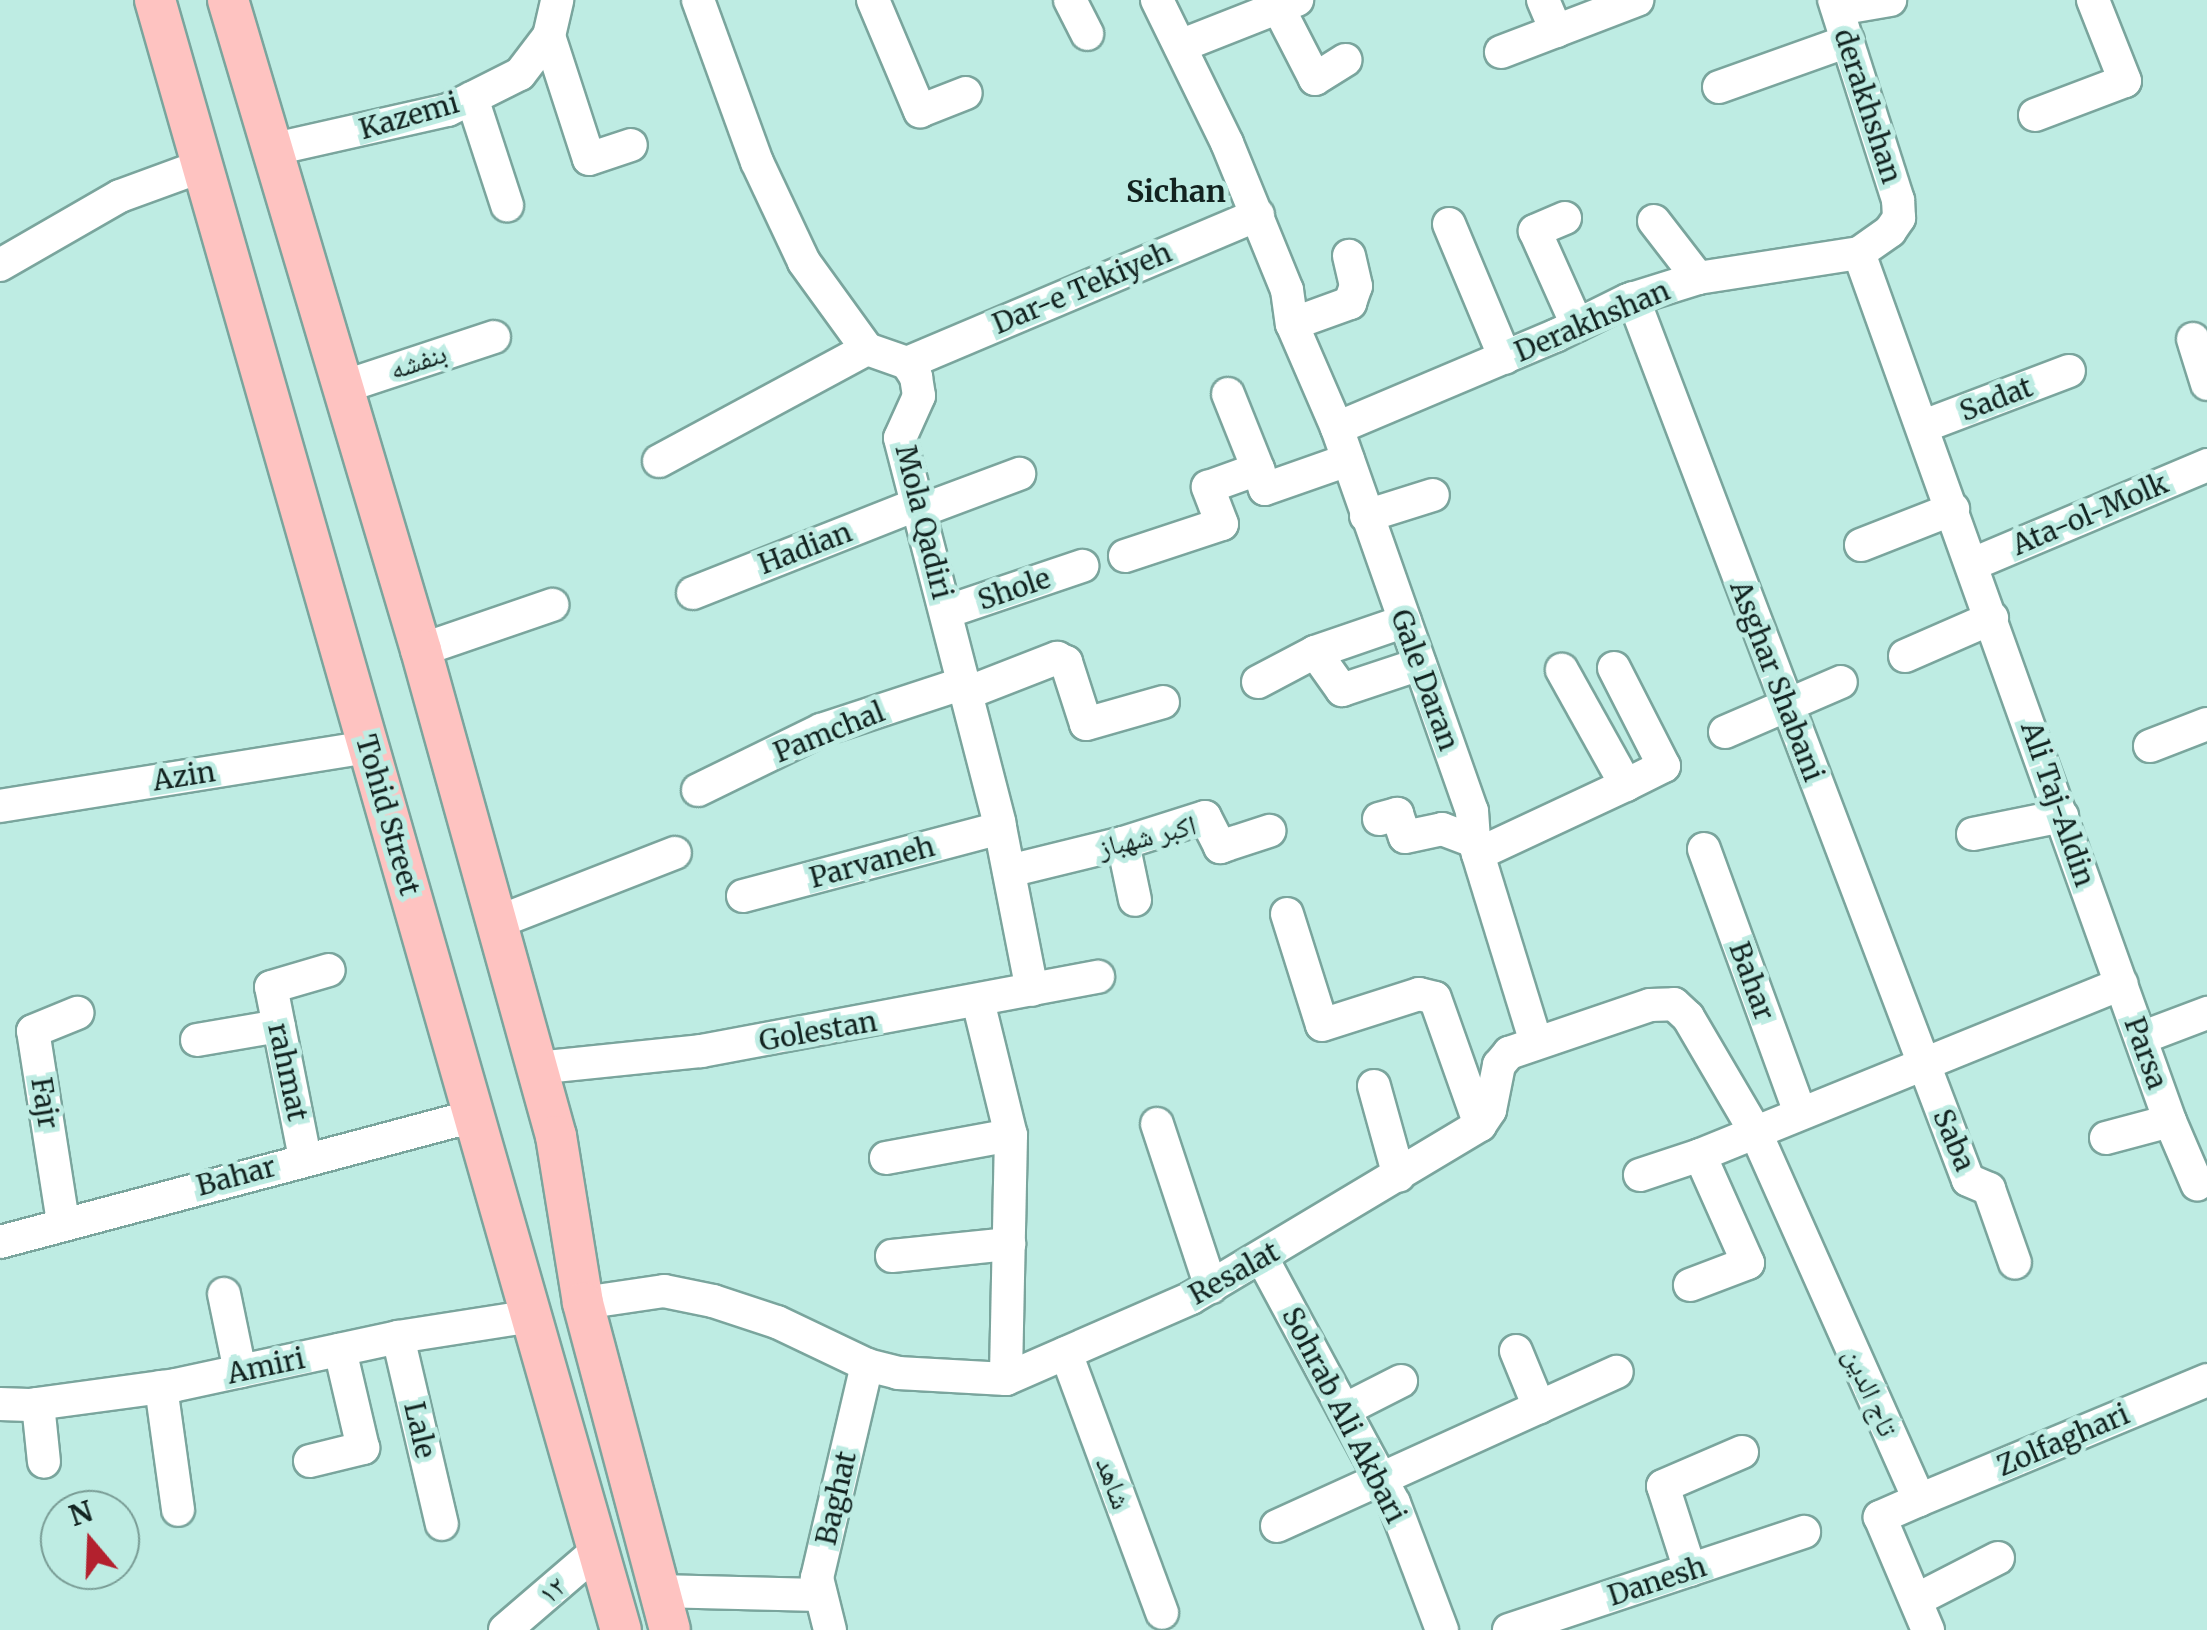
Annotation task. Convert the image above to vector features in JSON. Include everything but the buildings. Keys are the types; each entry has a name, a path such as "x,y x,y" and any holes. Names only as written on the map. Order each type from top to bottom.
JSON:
{"main road":[{"name":"Tohid Street","path":"154,0 621,1630"},
{"path":"228,0 421,650 556,1136 583,1302 670,1630"},
{"path":"585,1502 631,1484"}],"street":[{"name":"Kazemi","path":"270,150 448,110 520,74 550,36 557,0"},
{"path":"698,0 757,162 804,262 867,349 908,363"},
{"path":"873,0 920,112 966,94"},
{"path":"1070,0 1087,34"},
{"name":"Gale Daran","path":"1157,0 1227,143 1287,290 1292,324 1337,428 1472,811 1476,848 1536,1043"},
{"path":"1544,0 1556,31"},
{"path":"1501,52 1637,0"},
{"name":"Derakhshan","path":"1836,5 1890,0"},
{"path":"2035,115 2124,81 2094,0"},
{"path":"1180,46 1288,4 1316,79 1345,60"},
{"name":"derakhshan","path":"1836,5 1898,200 1899,218 1890,230 1859,253"},
{"path":"550,36 589,159 632,144"},
{"path":"1719,87 1848,41"},
{"path":"472,98 507,205"},
{"path":"0,265 120,196 202,166"},
{"name":"Dar-e Tekiyeh","path":"908,363 1258,215"},
{"path":"1565,218 1535,230 1577,325"},
{"path":"1654,221 1698,278"},
{"path":"1449,224 1505,358"},
{"name":"Derakhshan","path":"1337,428 1505,358 1633,298 1698,278 1859,253"},
{"name":"Ali Taj-Aldin","path":"1859,253 2122,984"},
{"path":"1292,324 1350,303 1356,286 1348,256"},
{"name":"Asghar Shabani","path":"1633,298 1922,1064"},
{"name":"بنفشه","path":"343,387 494,337"},
{"path":"2194,339 2207,384"},
{"path":"659,460 867,349"},
{"name":"Mola Qadiri","path":"908,363 916,377 919,396 900,438 1000,828 1032,990"},
{"name":"Sadat","path":"1924,426 2069,371"},
{"path":"1228,394 1265,488 1348,460"},
{"name":"Ata-ol-Molk","path":"1973,564 2207,465"},
{"path":"1125,556 1222,524 1208,487 1258,470"},
{"path":"919,508 1019,474"},
{"path":"1366,516 1433,494"},
{"name":"Hadian","path":"693,592 919,508"},
{"path":"1861,545 1953,509"},
{"name":"Shole","path":"946,612 1082,566"},
{"path":"421,650 552,606"},
{"path":"1905,656 1992,618"},
{"path":"1258,682 1315,652 1405,621"},
{"path":"1315,652 1342,690 1420,664"},
{"name":"Pamchal","path":"698,790 821,730 1057,658 1066,662 1086,724 1163,702"},
{"path":"1379,819 1397,814 1405,837 1442,829 1476,848 1664,766 1614,668"},
{"path":"1562,670 1626,785"},
{"path":"1724,732 1842,682"},
{"path":"2150,746 2207,724"},
{"name":"Azin","path":"0,806 369,746"},
{"path":"1973,834 2062,816"},
{"name":"اکبر شهباز","path":"1009,870 1123,843 1205,817 1220,847 1269,831"},
{"name":"Parvaneh","path":"744,896 1000,828"},
{"path":"1123,843 1135,900"},
{"name":"Bahar","path":"1704,848 1800,1113"},
{"path":"495,923 675,853"},
{"path":"1287,914 1322,1025 1419,994 1435,998 1480,1125"},
{"name":"rahmat","path":"306,1158 270,987 329,970"},
{"name":"Golestan","path":"536,1068 701,1051 1098,977"},
{"path":"1640,1175 1700,1155 2122,984"},
{"name":"Parsa","path":"2122,984 2170,1121 2197,1184"},
{"path":"978,1001 1011,1134 1006,1380"},
{"path":"1480,1125 1490,1110 1499,1066 1509,1052 1650,1005 1674,1004 1688,1017 1755,1131"},
{"name":"Fajr","path":"63,1222 33,1031 77,1013"},
{"path":"2141,1038 2207,1013"},
{"path":"196,1040 279,1026"},
{"name":"Saba","path":"1922,1064 1968,1180 1989,1190 2015,1263"},
{"path":"1374,1086 1399,1176"},
{"name":"Bahar","path":"0,1242 63,1222 474,1116"},
{"path":"2106,1138 2170,1121"},
{"path":"1158,1124 1210,1287"},
{"name":"Resalat","path":"583,1302 664,1291 713,1300 777,1322 867,1365 898,1373 1006,1380 1210,1287 1480,1125"},
{"name":"تاج الدین","path":"1755,1131 1919,1500"},
{"path":"886,1158 1011,1134"},
{"path":"1690,1285 1748,1263 1700,1155"},
{"path":"892,1256 1008,1244"},
{"name":"Sohrab Ali Akbari","path":"1262,1258 1381,1479 1442,1630"},
{"path":"224,1294 240,1372"},
{"name":"Amiri","path":"0,1404 38,1404 161,1387 398,1337 532,1316"},
{"name":"Lale","path":"398,1337 442,1524"},
{"path":"310,1460 363,1448 340,1350"},
{"path":"1516,1351 1539,1407"},
{"name":"شاهد","path":"1066,1353 1162,1613"},
{"name":"Baghat","path":"830,1630 817,1578 867,1365"},
{"path":"1277,1526 1617,1372"},
{"name":"Zolfaghari","path":"1919,1500 2207,1380"},
{"path":"1344,1410 1401,1381"},
{"path":"161,1387 178,1510"},
{"path":"38,1404 44,1462"},
{"path":"1690,1570 1663,1486 1742,1452"},
{"path":"1919,1500 1880,1517 1922,1615 1998,1558"},
{"name":"Danesh","path":"1509,1630 1804,1532"},
{"name":"۱۲","path":"506,1630 598,1550"},
{"path":"658,1591 819,1596"}],"district":[{"name":"Sichan","path":"1176,191"}]}
